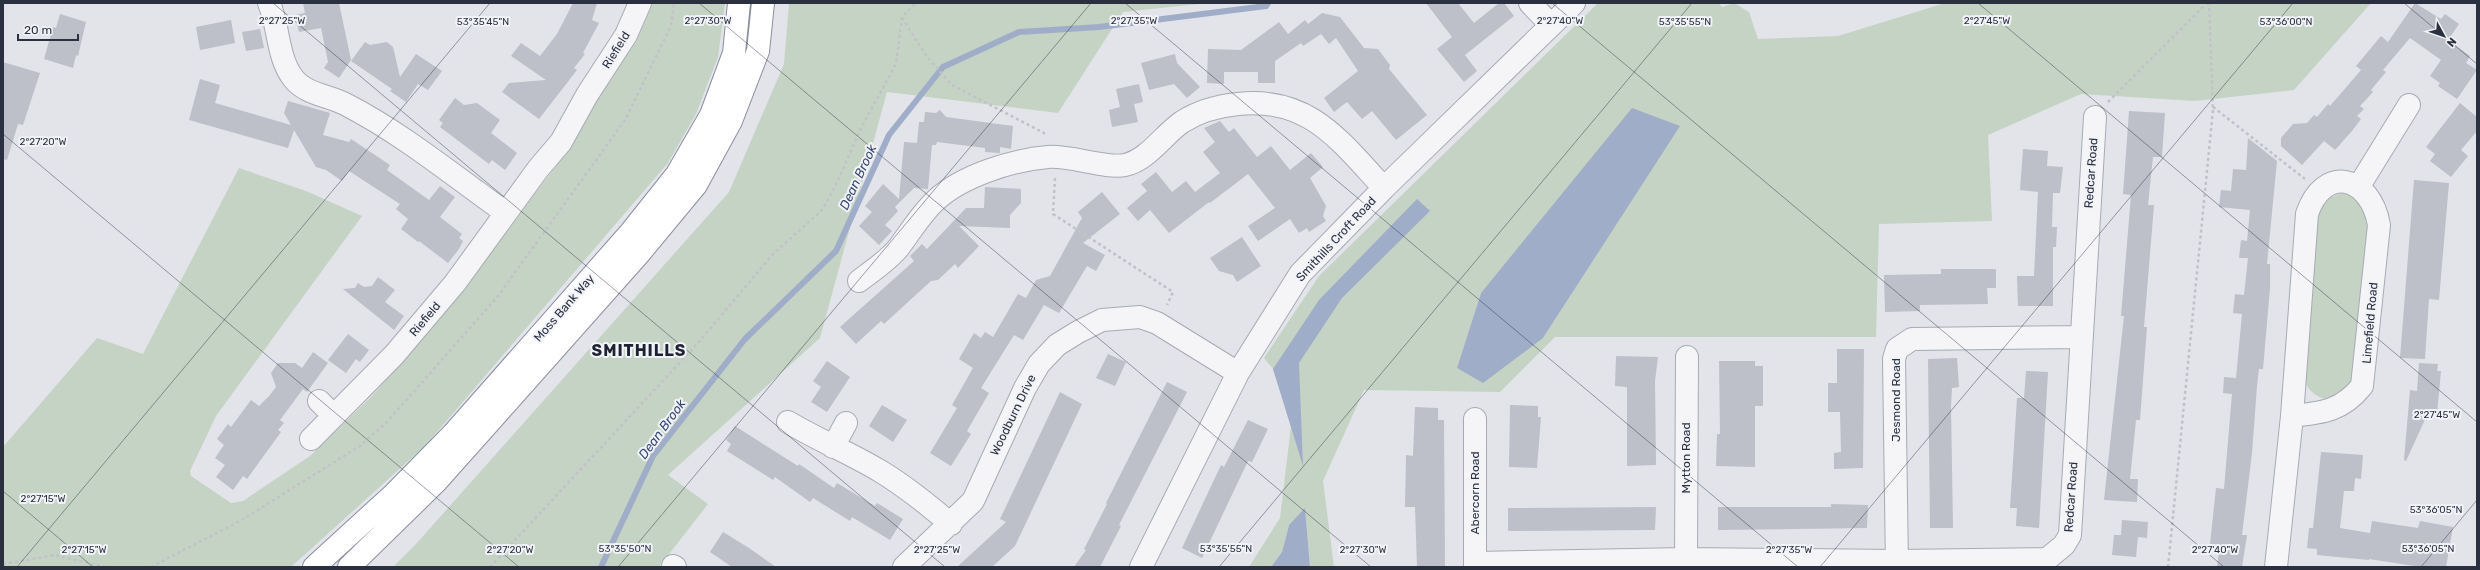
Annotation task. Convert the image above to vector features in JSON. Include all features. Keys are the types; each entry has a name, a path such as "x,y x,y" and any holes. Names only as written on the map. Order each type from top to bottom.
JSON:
{"highway":[{"name":"Moss Bank Way","path":"314,567 395,493 453,434 630,233 677,174 711,115 734,54 739,3"},
{"name":"Moss Bank Way","path":"349,567 436,482 638,255 696,185 732,121 758,51 763,3"}],"street":[{"path":"269,3 274,15 282,53 293,79 313,93 335,99 387,118 506,213"},
{"name":"Riefield","path":"311,439 386,365 434,310 561,142 587,95 626,35 640,3"},
{"path":"1530,3 1550,24"},
{"name":"Smithills Croft Road","path":"1140,567 1238,374 1300,274 1384,188 1550,24 1574,3"},
{"path":"863,273 898,248 917,220 937,199 964,180 1011,165 1052,157 1124,165 1141,158 1182,123 1203,111 1229,105 1258,101 1285,105 1311,118 1332,133 1384,188"},
{"path":"2276,567 2292,416 2307,214 2310,204 2321,191 2338,182 2347,182 2359,186 2410,105"},
{"name":"Redcar Road","path":"1475,565 1686,559 1897,564 2047,559 2064,545 2070,535 2080,337 2095,117"},
{"name":"Limefield Road","path":"2292,416 2317,413 2336,408 2352,399 2362,386 2379,225 2376,210 2370,197 2359,186"},
{"name":"Woodburn Drive","path":"904,567 951,524 973,501 1025,388 1039,364 1057,345 1078,332 1102,320 1140,317 1157,323 1238,374"},
{"name":"Jesmond Road","path":"1897,564 1894,359 1897,349 1912,339 2080,337"},
{"name":"Mytton Road","path":"1686,559 1687,357"},
{"path":"319,401 334,416"},
{"name":"Abercorn Road","path":"1475,419 1475,565"},
{"path":"788,422 885,474 911,492 951,524"},
{"path":"833,447 846,423"}],"path":[{"path":"490,567 698,343 773,254 820,211 833,191 862,126 896,64 902,17 916,3"},
{"path":"2168,567 2213,107 2208,3"},
{"path":"2095,117 2120,87 2208,3"},
{"path":"902,17 928,58 952,85 1044,133 1052,157 1053,214 1173,292 1157,323"},
{"path":"2213,107 2321,191"},
{"path":"3,564 55,555 105,567"}],"green space":[{"path":"653,3 725,3 718,57 696,114 668,163 425,446 291,567 3,567 3,447 97,338 143,354 239,168 306,191 362,216 216,416 190,471 191,476 231,503 243,501 310,456 370,398 420,342 564,156 591,107 636,42"},
{"path":"789,3 1209,3 1123,12 1058,113 887,92 820,338 668,475 708,504 659,567 393,567 416,544 729,192 784,64"},
{"path":"1598,3 1719,3 1722,7 1734,3 1749,12 1758,39 1838,36 1945,3 2371,3 2294,90 2195,101 2081,94 1988,135 1992,221 1879,224 1876,337 1555,337 1500,392 1364,390 1323,481 1334,567 1310,567 1305,509 1289,525 1282,552 1271,567 1249,567 1280,518 1291,426 1273,369 1264,358 1319,276","holes":["1679,126 1543,338 1457,369 1481,293"]},
{"path":"2342,193 2358,198 2369,220 2355,380 2350,389 2330,400 2321,398 2314,394 2308,388 2304,380 2317,216 2326,199"}],"water":[{"path":"1632,108 1680,126 1543,338 1483,383 1457,368 1481,293"},
{"path":"1417,199 1430,211 1342,298 1299,363 1303,466 1273,369 1319,300"},
{"path":"1305,508 1310,567 1271,567 1282,552 1289,525"}],"building":[{"path":"303,3 339,3 351,60 339,78 324,68 328,62 321,28 299,32 295,15 305,13"},
{"path":"573,3 597,3 592,20 599,23 583,53 585,54 574,68 577,70 539,119 502,92 509,83 546,80 511,56 521,43 540,56 557,34"},
{"path":"1426,3 1458,3 1474,23 1499,3 1504,3 1514,16 1465,55 1477,71 1464,82 1437,49 1452,37"},
{"path":"2415,3 2441,19 2445,14 2459,24 2448,40 2470,56 2466,63 2477,70 2457,99 2438,86 2440,83 2430,76 2441,60 2410,38 2383,70 2386,72 2371,90 2373,92 2360,106 2364,109 2357,116 2361,119 2352,131 2335,150 2324,141 2302,165 2281,146 2281,138 2293,124 2307,123 2314,115 2317,117 2328,104 2330,106 2361,70 2356,66 2381,36 2388,42"},
{"path":"1322,13 1340,17 1364,48 1378,49 1390,65 1389,69 1427,115 1396,140 1372,111 1362,119 1347,102 1334,112 1324,98 1358,71 1336,38 1329,44 1321,34 1303,46 1301,43 1275,61 1275,83 1258,83 1258,72 1224,72 1224,84 1207,83 1208,49 1241,50 1279,22 1288,34 1305,20 1308,24"},
{"path":"60,14 86,22 78,56 76,55 73,68 44,59 53,27 56,28"},
{"path":"231,20 235,43 200,50 196,27"},
{"path":"260,29 264,48 246,51 242,32"},
{"path":"365,42 370,45 387,42 393,47 400,77 416,54 442,71 428,90 418,84 406,102 390,91 392,89 351,61"},
{"path":"1175,54 1177,63 1200,87 1187,98 1174,84 1149,90 1141,63"},
{"path":"3,62 40,73 23,125 18,124 7,160 3,159"},
{"path":"200,79 220,85 215,103 291,125 284,113 288,101 330,113 323,135 349,142 351,139 390,165 387,170 429,200 440,186 455,197 440,217 462,234 459,238 463,241 459,249 448,263 419,241 418,242 401,229 408,219 396,209 400,204 349,171 342,181 326,170 316,167 294,130 288,148 189,120"},
{"path":"1139,84 1143,102 1134,104 1138,122 1112,127 1109,110 1120,107 1116,89"},
{"path":"455,98 464,105 477,103 500,120 491,133 517,153 505,170 492,160 489,164 440,127 443,123 439,120"},
{"path":"2460,103 2477,117 2477,131 2461,150 2468,156 2451,177 2430,161 2435,154 2426,147"},
{"path":"940,110 946,117 1013,126 1011,149 1000,147 1000,153 985,152 985,148 937,142 936,145 932,145 928,189 914,188 895,207 898,211 885,225 892,231 879,245 859,226 872,212 865,206 883,184 899,199 904,142 917,143 919,122 924,122 925,112 936,113"},
{"path":"2129,111 2165,113 2162,157 2153,157 2148,205 2154,205 2144,327 2147,327 2140,420 2136,420 2130,479 2138,479 2137,502 2104,500 2124,316 2121,316 2131,195 2123,194"},
{"path":"1220,121 1229,132 1234,128 1257,157 1271,146 1290,170 1311,153 1323,167 1310,178 1326,206 1323,216 1326,221 1309,232 1307,228 1299,233 1290,219 1258,241 1248,226 1275,208 1248,174 1169,233 1150,210 1138,221 1127,208 1147,191 1141,184 1156,172 1172,192 1186,181 1195,192 1220,173 1203,152 1215,142 1204,128"},
{"path":"2248,138 2277,161 2267,264 2270,264 2270,288 2263,369 2259,369 2252,453 2242,535 2247,535 2242,567 2217,567 2220,545 2210,544 2216,488 2224,489 2232,394 2223,393 2224,377 2236,378 2242,314 2233,313 2235,294 2244,295 2248,258 2239,258 2241,240 2247,241 2250,210 2219,207 2221,190 2231,191 2233,169 2246,170"},
{"path":"2023,149 2048,151 2047,166 2063,167 2060,193 2053,193 2052,227 2057,227 2056,247 2053,247 2053,306 2018,306 2017,276 2034,276 2038,192 2020,190"},
{"path":"2414,180 2449,183 2439,300 2429,299 2425,359 2400,358"},
{"path":"985,187 1021,189 1021,203 1010,215 1010,228 959,226 979,246 958,268 955,264 938,280 931,281 884,324 881,321 856,344 840,327 914,261 910,256 922,244 927,249 966,208 984,208"},
{"path":"1102,192 1120,214 1083,243 1105,255 1096,271 1087,266 1059,313 1044,305 1023,340 1014,335 981,388 989,393 967,431 971,434 951,466 930,453 957,408 952,405 973,368 959,359 974,333 981,338 985,332 993,337 1018,294 1026,298 1036,280 1050,276 1082,218 1078,212"},
{"path":"1242,237 1261,266 1237,282 1233,275 1219,271 1210,258"},
{"path":"1941,269 1996,269 1996,288 1987,288 1988,304 1920,305 1920,311 1885,312 1884,275 1941,274"},
{"path":"378,277 395,290 385,302 404,316 394,330 343,289 355,288 358,283 364,287 372,286"},
{"path":"348,334 369,350 360,362 356,359 346,373 328,360"},
{"path":"1837,349 1864,349 1863,468 1834,469 1834,453 1841,452 1840,412 1828,412 1828,383 1837,383"},
{"path":"313,352 328,363 307,392 303,389 280,420 284,423 278,430 281,432 247,479 243,476 233,490 216,477 225,465 215,458 224,445 217,439 228,424 231,427 251,400 259,406 270,395 276,387 271,373 278,363 295,363 302,368"},
{"path":"1108,354 1126,362 1115,386 1096,378"},
{"path":"1616,356 1658,357 1655,381 1656,465 1627,466 1627,387 1615,386"},
{"path":"1957,358 1959,387 1952,388 1951,406 1953,528 1930,528 1928,359"},
{"path":"827,361 850,377 827,412 811,402 821,387 813,381"},
{"path":"1719,361 1755,361 1755,366 1763,366 1763,406 1755,406 1755,467 1716,466 1717,434 1720,434"},
{"path":"2419,363 2438,364 2437,371 2441,371 2437,414 2428,413 2406,461 2404,460 2410,390 2417,391"},
{"path":"2026,371 2048,372 2039,528 2016,526 2017,508 2010,508 2017,398 2024,398"},
{"path":"1167,382 1187,392 1119,525 1121,526 1100,567 1074,567 1086,550 1084,549 1107,504 1106,503"},
{"path":"1060,392 1082,404 1015,546 992,567 957,567 1006,522 1000,519"},
{"path":"882,405 907,420 893,442 869,426"},
{"path":"1510,405 1538,406 1538,417 1541,417 1537,468 1509,467"},
{"path":"1415,407 1438,408 1438,420 1444,420 1445,567 1417,567 1415,507 1405,507 1406,455 1413,456"},
{"path":"1248,420 1268,429 1252,462 1248,461 1202,558 1182,548 1221,465 1224,467"},
{"path":"735,426 798,466 799,464 834,488 837,483 875,506 877,503 903,519 890,540 852,517 850,521 813,498 810,502 775,477 773,480 727,451 731,444 726,440"},
{"path":"2321,452 2363,455 2361,479 2355,478 2354,491 2344,491 2340,528 2370,533 2372,521 2418,528 2420,521 2453,527 2446,567 2421,567 2369,559 2317,555 2317,549 2307,548 2309,528 2313,528"},
{"path":"1831,504 1868,505 1867,528 1718,530 1718,507 1831,507"},
{"path":"1656,507 1655,530 1508,531 1508,508"},
{"path":"2122,520 2148,522 2147,538 2138,537 2136,557 2112,555 2114,535 2121,535"},
{"path":"723,532 776,567 732,567 710,552"}],"waterway":[{"name":"Dean Brook","path":"601,567 653,456 745,339 836,251 889,135 943,67 1019,32 1099,27 1266,6 1268,3"}],"district":[{"name":"SMITHILLS","path":"639,350"}]}
